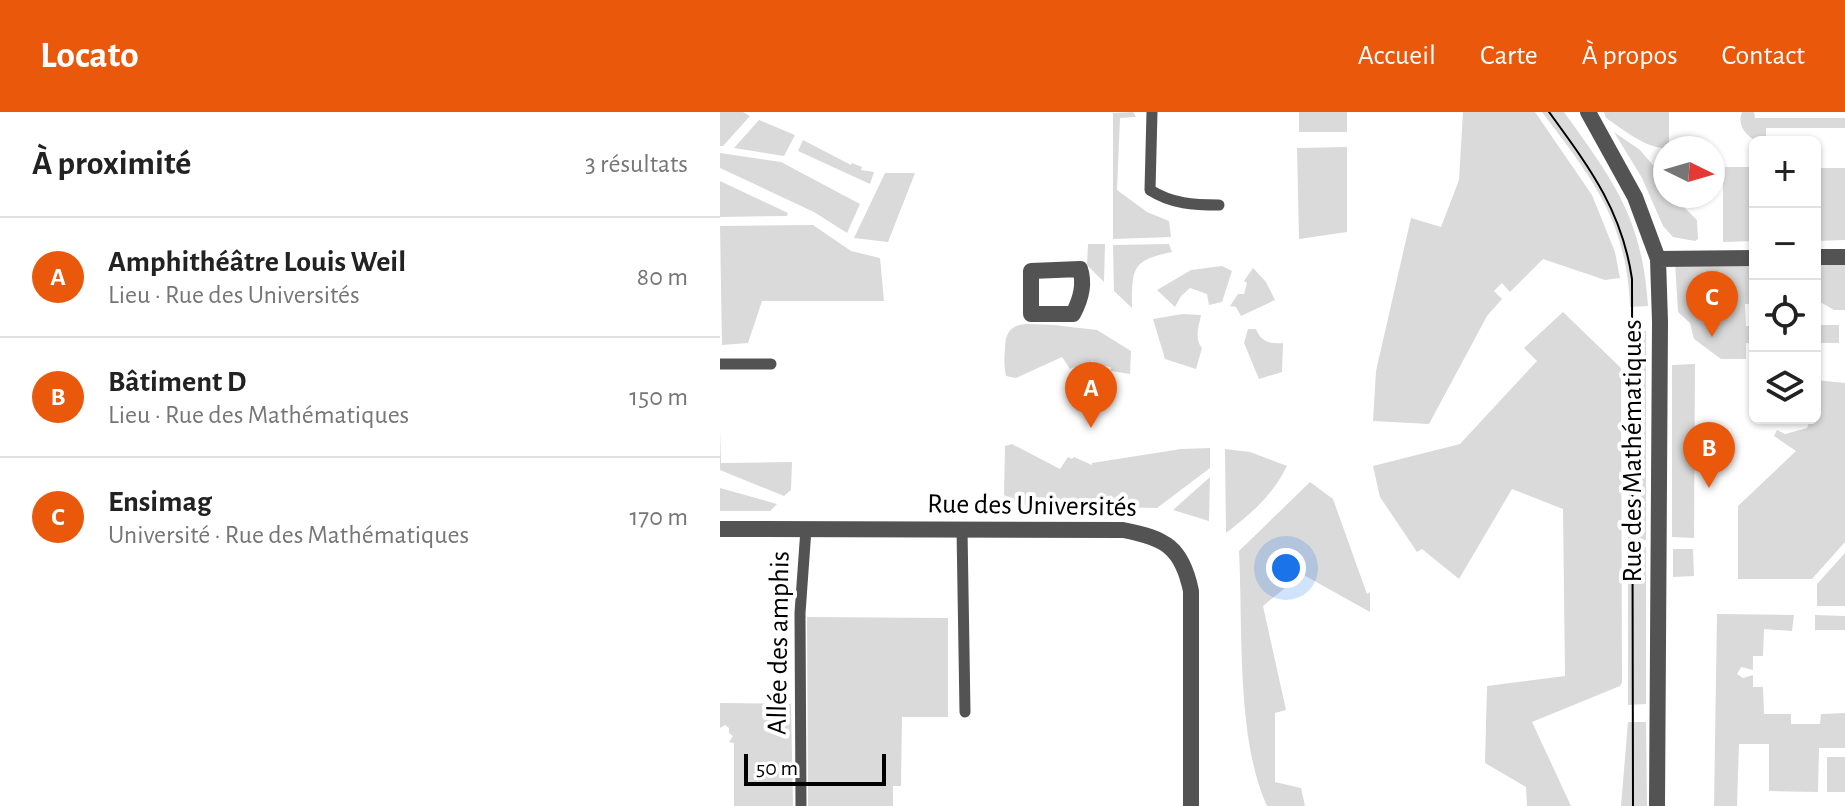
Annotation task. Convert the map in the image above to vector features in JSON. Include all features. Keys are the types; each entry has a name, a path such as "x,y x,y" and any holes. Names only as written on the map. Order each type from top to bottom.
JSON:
{"street":[{"name":"Rue des Mathématiques","path":"1588,112 1635,197 1658,259 1657,806"},
{"path":"1821,257 1845,257"},
{"path":"1658,259 1749,258"},
{"name":"Rue des Universités","path":"720,529 1123,530 1152,535 1177,553 1187,570 1191,591 1191,806"}],"lane":[{"path":"1152,112 1150,190 1165,200 1219,205"},
{"path":"720,364 771,364"},
{"name":"Allée des amphis","path":"801,806 800,586 806,529"},
{"path":"962,529 965,712"}],"shaded area":[{"path":"720,112 743,112 750,116 723,146 720,146"},
{"path":"1133,112 1136,117 1120,118 1117,190 1147,212 1169,221 1171,237 1113,239 1113,113"},
{"path":"1299,112 1347,112 1347,132 1299,132"},
{"path":"1463,112 1535,112 1592,195 1615,252 1620,278 1605,280 1543,259 1510,292 1502,283 1494,291 1502,299 1487,316 1429,424 1373,421 1376,371 1411,218 1441,227 1459,180"},
{"path":"1542,112 1564,112 1611,181 1632,224 1645,275 1648,306 1630,307 1622,250 1604,202"},
{"path":"1604,112 1669,112 1669,136 1653,136 1652,146 1606,118"},
{"path":"1742,112 1754,112 1755,118 1845,118 1845,128 1766,128 1766,136 1749,136 1741,121"},
{"path":"759,120 795,135 784,156 734,148"},
{"path":"1614,132 1640,150 1653,165 1653,203 1642,178"},
{"path":"803,140 851,165 862,167 861,170 874,172 870,184 798,151"},
{"path":"1347,147 1347,232 1299,239 1297,148"},
{"path":"720,153 781,162 860,204 847,233 814,212 720,168"},
{"path":"1725,167 1749,167 1749,241 1723,242"},
{"path":"1821,168 1845,168 1845,240 1821,241"},
{"path":"885,173 915,173 888,242 854,238"},
{"path":"720,181 788,213 787,216 720,217"},
{"path":"1655,208 1685,208 1697,220 1698,239 1673,237 1663,226"},
{"path":"813,225 851,251 880,258 884,301 762,301 748,343 722,345 720,226"},
{"path":"1088,244 1105,244 1104,282 1087,265"},
{"path":"1169,244 1172,252 1148,259 1137,268 1132,284 1132,308 1114,291 1113,245"},
{"path":"1675,262 1749,266 1749,304 1745,304 1746,326 1749,326 1746,359 1721,359 1694,339 1690,323 1678,312"},
{"path":"1821,265 1845,265 1845,310 1834,310 1821,302"},
{"path":"1222,266 1232,271 1222,302 1209,305 1207,294 1190,288 1175,307 1157,290 1191,270"},
{"path":"1253,268 1266,282 1275,300 1241,316 1236,307 1230,306 1238,294 1244,294 1247,283 1244,281"},
{"path":"1563,312 1621,368 1622,682 1620,686 1532,722 1571,806 1527,806 1526,787 1485,763 1487,686 1565,676 1563,509 1512,489 1459,579 1422,549 1417,552 1380,497 1373,466 1460,444 1537,361 1524,348"},
{"path":"1183,314 1201,315 1198,337 1202,348 1196,369 1165,359 1153,319"},
{"path":"1020,325 1097,330 1131,351 1130,374 1111,371 1111,367 1093,364 1093,361 1070,369 1062,357 1016,378 1006,376 1005,353 1009,332"},
{"path":"1821,325 1839,325 1839,343 1821,343"},
{"path":"1248,329 1256,329 1266,341 1283,343 1282,372 1259,379 1244,343"},
{"path":"1630,331 1646,331 1646,540 1628,539"},
{"path":"1695,364 1694,538 1672,537 1672,365"},
{"path":"1821,381 1845,383 1845,542 1812,579 1738,579 1738,506 1796,451 1774,436 1777,430 1785,434 1807,428 1809,424 1821,424"},
{"path":"720,428 721,463 792,462 791,490 784,496 720,470"},
{"path":"1012,444 1060,469 1068,457 1092,465 1181,449 1210,448 1210,468 1157,508 1020,505 1004,495 1005,446"},
{"path":"1225,449 1250,452 1287,466 1261,503 1226,533"},
{"path":"1210,477 1209,521 1173,510"},
{"path":"1310,482 1333,499 1367,594 1370,592 1370,612 1302,574 1263,606 1286,710 1275,713 1275,782 1301,788 1305,806 1267,806 1257,779 1246,716 1239,551"},
{"path":"720,488 777,504 770,511 720,511"},
{"path":"1628,547 1646,547 1646,704 1628,705"},
{"path":"1673,549 1693,549 1694,576 1673,577"},
{"path":"1845,553 1845,606 1817,606 1817,584"},
{"path":"1717,614 1794,615 1792,631 1764,629 1763,656 1753,656 1753,670 1741,667 1737,674 1743,678 1753,675 1753,687 1763,687 1764,714 1791,714 1791,724 1820,724 1821,714 1845,713 1845,748 1819,748 1818,792 1769,791 1769,744 1739,744 1737,806 1714,806"},
{"path":"1815,615 1845,616 1845,630 1815,630"},
{"path":"807,617 948,618 948,717 902,717 901,786 893,786 893,806 808,806"},
{"path":"720,703 791,704 793,806 734,806 734,743 729,742 733,736 729,728 725,725 720,728"},
{"path":"1628,722 1646,722 1647,806 1621,806"},
{"path":"1827,757 1845,757 1845,792 1827,792"}],"tram line":[{"path":"1549,112 1590,171 1612,210 1632,279 1633,806"}],"place":[{"name":"Ensimag","path":"1712,337"},
{"name":"Amphithéâtre Louis Weil","path":"1091,428"},
{"name":"Bâtiment D","path":"1709,488"}]}
